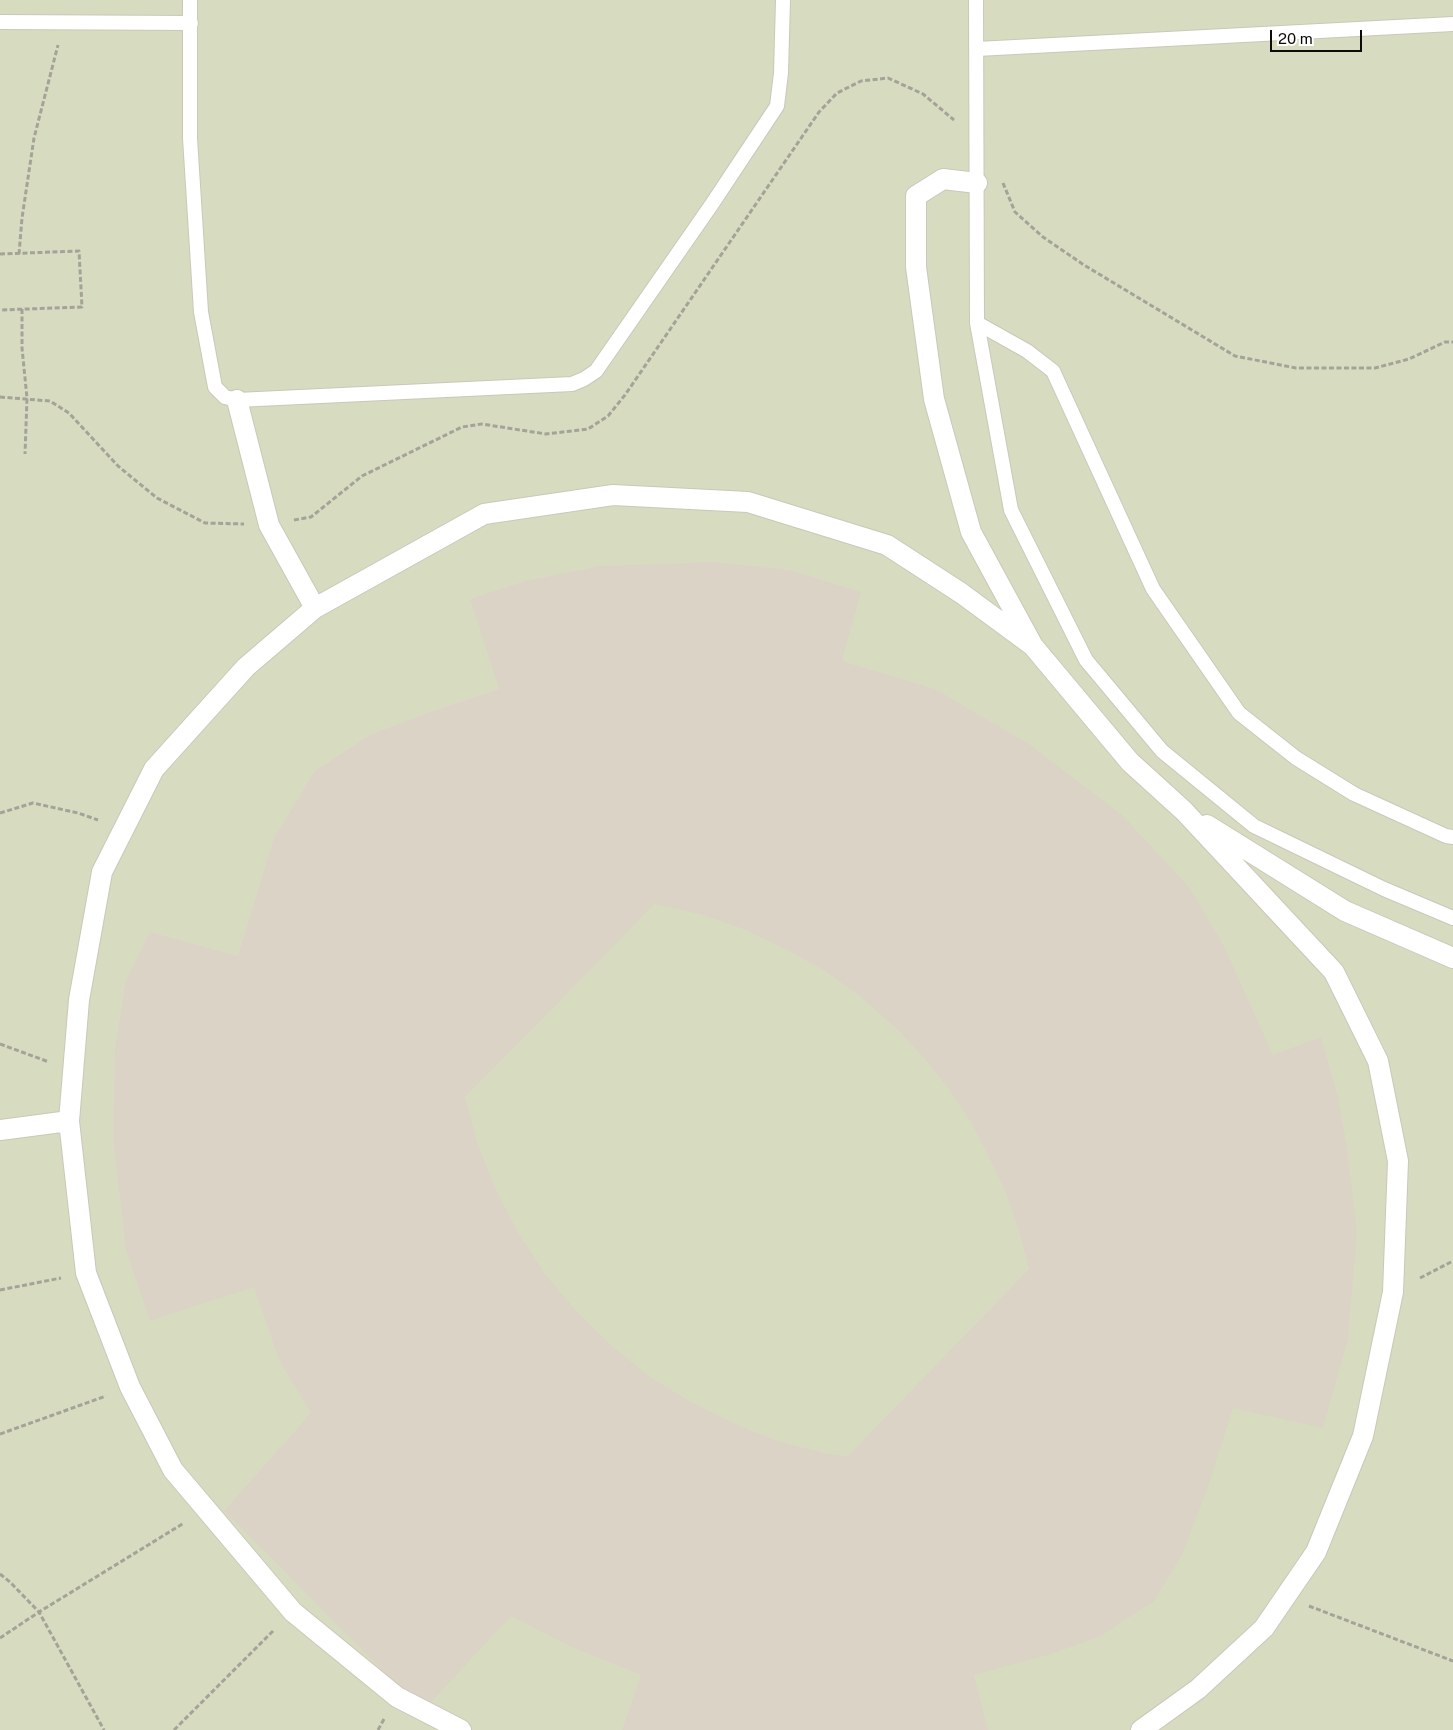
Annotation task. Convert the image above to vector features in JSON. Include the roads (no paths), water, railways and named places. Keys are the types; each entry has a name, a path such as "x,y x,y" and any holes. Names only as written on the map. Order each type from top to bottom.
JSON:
{"street":[{"path":"978,183 943,179 916,196 916,267 934,398 971,532 1033,646 1130,762 1184,811 1334,972 1378,1062 1398,1161 1393,1292 1363,1436 1316,1552 1264,1628 1198,1689 1141,1730"},
{"path":"237,400 269,525 315,608"},
{"path":"461,1730 397,1697 292,1612 206,1509 174,1470 130,1387 86,1273 69,1121 79,1000 102,872 154,769 246,666 315,608 484,514 613,495 748,502 887,545 961,593 1033,646"},
{"path":"1184,811 1345,911 1453,958"},
{"path":"0,1130 69,1121"}],"lane":[{"path":"190,0 190,138 201,312 215,387 225,397 237,400 572,384 596,371 777,106 782,73 782,0"},
{"path":"976,0 977,323 1011,510 1086,660 1162,751 1254,826 1384,890 1453,918"},
{"path":"0,22 190,23"},
{"path":"977,49 1453,24"},
{"path":"977,323 1027,352 1053,371 1153,589 1239,713 1296,758 1354,794 1446,836 1453,837"}]}
